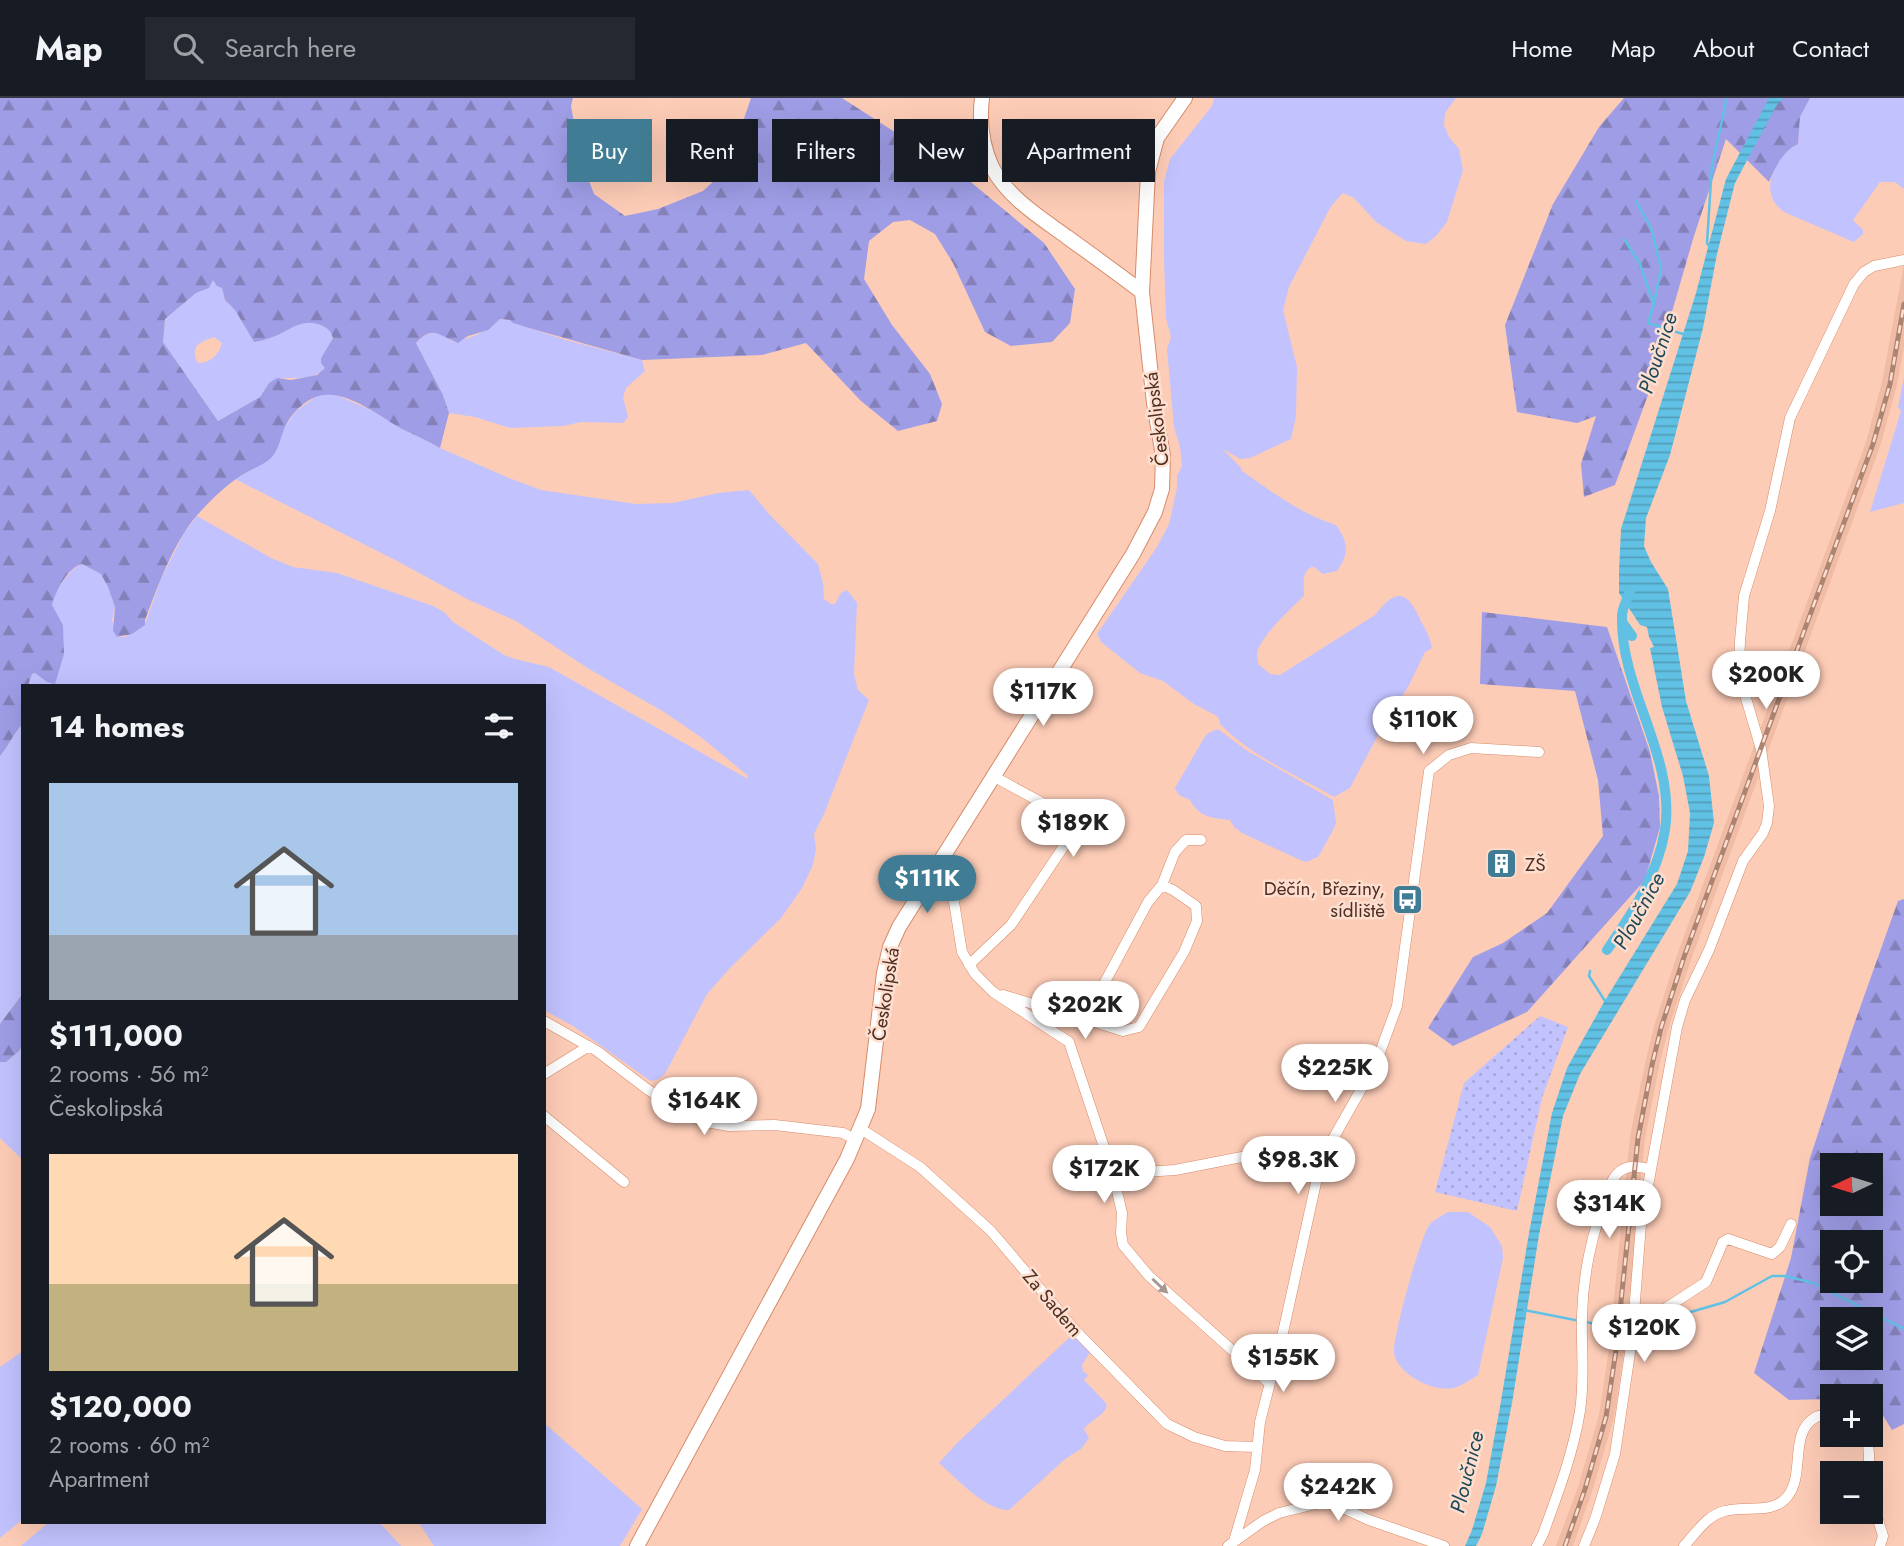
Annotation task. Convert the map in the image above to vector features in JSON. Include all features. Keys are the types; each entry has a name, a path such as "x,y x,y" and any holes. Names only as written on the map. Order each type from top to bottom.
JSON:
{"main road":[{"path":"982,98 982,138 986,152 993,169 1009,189 1032,211 1142,292"},
{"name":"Českolipská","path":"637,1546 858,1134 868,1109 872,1085 884,974 890,947 899,927 1133,554 1155,512 1162,489 1163,456 1151,380 1142,292 1148,172 1157,138 1185,98"}],"street":[{"path":"1584,1546 1595,1520 1615,1454 1634,1321 1641,1224 1671,1055 1685,1000 1709,950 1744,861 1763,834 1767,823 1769,806 1761,750 1739,666 1744,596 1770,511 1790,418 1854,284 1864,272 1874,266 1904,260"},
{"path":"1231,1544 1255,1470 1260,1422 1287,1316 1321,1160 1376,1063 1397,1006 1429,771 1449,755 1471,748 1539,752"},
{"path":"970,965 1011,925 1074,831 1072,823 1046,805 993,776"},
{"path":"1087,1020 1085,1019 1148,902 1163,885 1175,852 1186,840 1201,840"},
{"path":"941,859 950,877 962,953 975,974 993,992 1069,1042 1113,1174 1122,1213 1123,1245 1149,1276 1269,1383"},
{"path":"993,992 1124,1031 1139,1027 1184,952 1196,921 1196,906 1163,885"},
{"name":"Za Sadem","path":"546,1022 589,1046 677,1110 706,1122 729,1126 775,1125 858,1134 920,1167 991,1231 1076,1331 1167,1424 1194,1437 1225,1446 1257,1447"},
{"path":"546,1073 589,1046"},
{"path":"546,1118 624,1182"},
{"path":"1113,1174 1175,1170 1289,1148 1321,1160"},
{"path":"1537,1546 1572,1453 1577,1430 1582,1384 1582,1316 1595,1232 1608,1191 1618,1173 1634,1166 1650,1169"},
{"path":"1634,1321 1663,1310 1706,1282 1723,1242 1728,1239 1772,1254 1780,1247 1791,1224"},
{"path":"1684,1546 1710,1518 1725,1511 1766,1508 1782,1503 1790,1494 1796,1478 1801,1438 1807,1424 1820,1416"},
{"path":"1231,1544 1279,1513 1320,1503 1334,1504 1369,1520 1443,1546"},
{"path":"1245,1505 1263,1521"},
{"path":"1879,1524 1883,1536 1881,1546"}],"shaded area":[{"path":"1214,98 1456,98 1445,113 1444,125 1449,137 1459,149 1463,170 1447,222 1426,244 1406,241 1376,222 1354,198 1343,193 1338,198 1330,208 1289,287 1283,310 1297,367 1296,416 1291,439 1250,458 1240,459 1223,449 1242,471 1276,494 1299,509 1336,525 1346,548 1344,559 1337,571 1323,574 1314,567 1308,570 1304,580 1304,596 1264,639 1257,653 1258,664 1270,674 1280,675 1375,615 1388,601 1398,596 1404,597 1414,607 1430,639 1432,648 1425,652 1350,788 1334,797 1246,746 1220,724 1217,716 1194,704 1163,681 1140,673 1101,642 1097,634 1157,547 1169,524 1177,476 1182,466 1174,427 1167,349 1171,337 1166,318 1164,181 1170,159 1212,106"},
{"path":"1769,98 1783,98 1776,106 1735,183 1717,254 1703,328 1670,455 1646,518 1644,546 1668,589 1686,701 1709,776 1714,823 1690,892 1580,1074 1563,1116 1539,1235 1496,1486 1476,1546 1465,1546 1486,1483 1552,1113 1567,1068 1604,1002 1677,884 1688,851 1690,813 1683,776 1662,707 1650,648 1654,647 1647,627 1640,625 1619,593 1621,529 1696,293 1726,179"},
{"path":"1810,98 1904,98 1904,189 1895,182 1880,182 1853,220 1863,230 1863,234 1854,242 1786,213 1777,206 1772,197 1772,177 1782,157 1798,144 1800,117"},
{"path":"1904,264 1904,348 1880,447 1691,960 1668,1030 1645,1139 1624,1351 1614,1418 1573,1546 1556,1546 1578,1487 1599,1415 1609,1349 1630,1136 1654,1026 1677,955 1866,442 1882,382"},
{"path":"213,280 222,288 225,300 235,310 254,342 305,323 311,322 328,329 333,338 321,358 325,368 312,376 284,378 269,383 260,397 218,421 163,342 165,319 196,293 209,288","holes":["214,337 222,343 214,357 198,363 195,352 197,345"]},
{"path":"500,319 642,360 645,371 626,388 623,397 628,417 623,423 581,422 563,426 510,428 475,417 449,413 443,395 416,343 430,333 443,335 453,342 466,339 484,331"},
{"path":"1904,377 1904,503 1870,512 1901,411 1898,407"},
{"path":"334,394 346,399 440,448 541,490 636,504 673,503 718,493 749,490 818,564 824,599 835,604 841,593 847,590 857,603 854,674 858,690 869,700 814,834 816,849 813,865 802,888 781,918 707,994 666,1072 659,1079 649,1080 573,1026 546,1011 546,684 29,684 32,674 36,673 47,682 63,625 53,610 53,600 73,570 82,564 102,574 115,607 112,620 117,637 125,637 145,624 161,579 184,533 197,516 271,558 293,567 337,573 433,606 504,655 549,667 748,779 747,775 702,738 664,712 589,669 516,621 467,599 235,479 272,457 286,425 296,411 317,396"},
{"path":"21,726 21,996 0,1024 0,756"},
{"path":"1218,729 1246,750 1333,800 1336,823 1318,857 1306,862 1298,859 1242,833 1230,820 1202,813 1190,800 1177,793 1175,788 1204,738"},
{"path":"1540,1016 1568,1027 1542,1098 1517,1211 1435,1192 1464,1083"},
{"path":"21,1048 21,1158 0,1138 0,1062 6,1062"},
{"path":"1448,1212 1468,1212 1490,1227 1502,1246 1503,1258 1478,1375 1457,1387 1446,1389 1427,1385 1409,1375 1394,1353 1402,1309 1426,1232 1432,1222"},
{"path":"1073,1334 1090,1352 1082,1365 1083,1371 1088,1375 1084,1380 1107,1406 1103,1413 1084,1429 1089,1438 1081,1449 1065,1459 1009,1510 981,1500 939,1463"},
{"path":"21,1352 21,1521 0,1538 0,1367"},
{"path":"546,1425 642,1509 620,1546 434,1546 420,1524 546,1524"},
{"path":"47,1524 381,1524 401,1546 21,1546"}],"green space":[{"path":"0,98 573,98 571,106 573,119 567,119 567,182 589,182 594,194 625,216 658,209 703,191 713,182 758,182 758,119 744,119 751,98 842,98 875,119 772,119 772,182 880,182 880,123 894,132 894,182 971,182 1044,243 1075,289 1070,323 1052,342 1011,346 985,332 953,263 935,234 910,220 893,222 869,241 864,279 892,325 930,374 942,404 937,421 898,431 861,401 806,343 762,355 642,360 529,328 510,320 500,319 488,330 468,336 458,343 436,333 427,334 416,343 443,395 449,413 440,448 344,397 325,395 306,402 288,422 272,457 230,484 188,526 167,565 145,625 132,634 117,637 113,631 115,607 101,574 82,564 67,575 52,605 63,625 64,654 55,684 47,682 35,673 32,674 29,684 21,684 21,726 0,756","holes":["213,280 222,288 225,300 235,310 254,342 308,323 327,328 333,338 321,358 325,368 317,375 291,380 277,378 269,383 260,397 218,421 163,342 165,319 196,293 209,288"]},
{"path":"1624,98 1810,98 1800,117 1798,144 1784,155 1769,182 1726,139 1693,239 1648,395 1615,485 1584,497 1581,464 1596,416 1577,423 1517,412 1505,325 1553,204 1599,127"},
{"path":"1482,612 1607,627 1650,752 1659,796 1660,827 1645,880 1527,1012 1453,1046 1428,1028 1473,957 1503,943 1547,913 1603,836 1598,780 1575,691 1480,684"},
{"path":"1904,899 1904,1424 1892,1430 1883,1415 1883,1384 1820,1384 1820,1399 1789,1400 1754,1373 1791,1258 1810,1158 1898,901"},
{"path":"21,996 21,1048 6,1062 0,1062 0,1024"}],"waterway":[{"path":"1709,246 1707,243 1712,165 1727,98"},
{"name":"Ploučnice","path":"1636,201 1651,228 1661,268 1648,323 1686,335"},
{"name":"Ploučnice","path":"1624,239 1640,264 1653,302"},
{"name":"Ploučnice","path":"1607,950 1650,878 1665,830 1663,776 1629,670 1624,643 1622,613 1630,591"},
{"path":"1622,622 1632,636"},
{"path":"1590,971 1589,976 1605,1001"},
{"path":"1642,1329 1725,1302 1772,1276 1786,1276 1813,1283 1904,1329"},
{"path":"1524,1310 1580,1321"},
{"path":"1586,1322 1614,1328"}],"railway":[{"path":"1565,1546 1606,1417 1616,1350 1638,1138 1661,1028 1684,957 1873,444 1890,384 1904,304"}],"place":[{"name":"ZŠ","path":"1502,864"},
{"name":"Děčín, Březiny, sídliště","path":"1408,899"}]}
